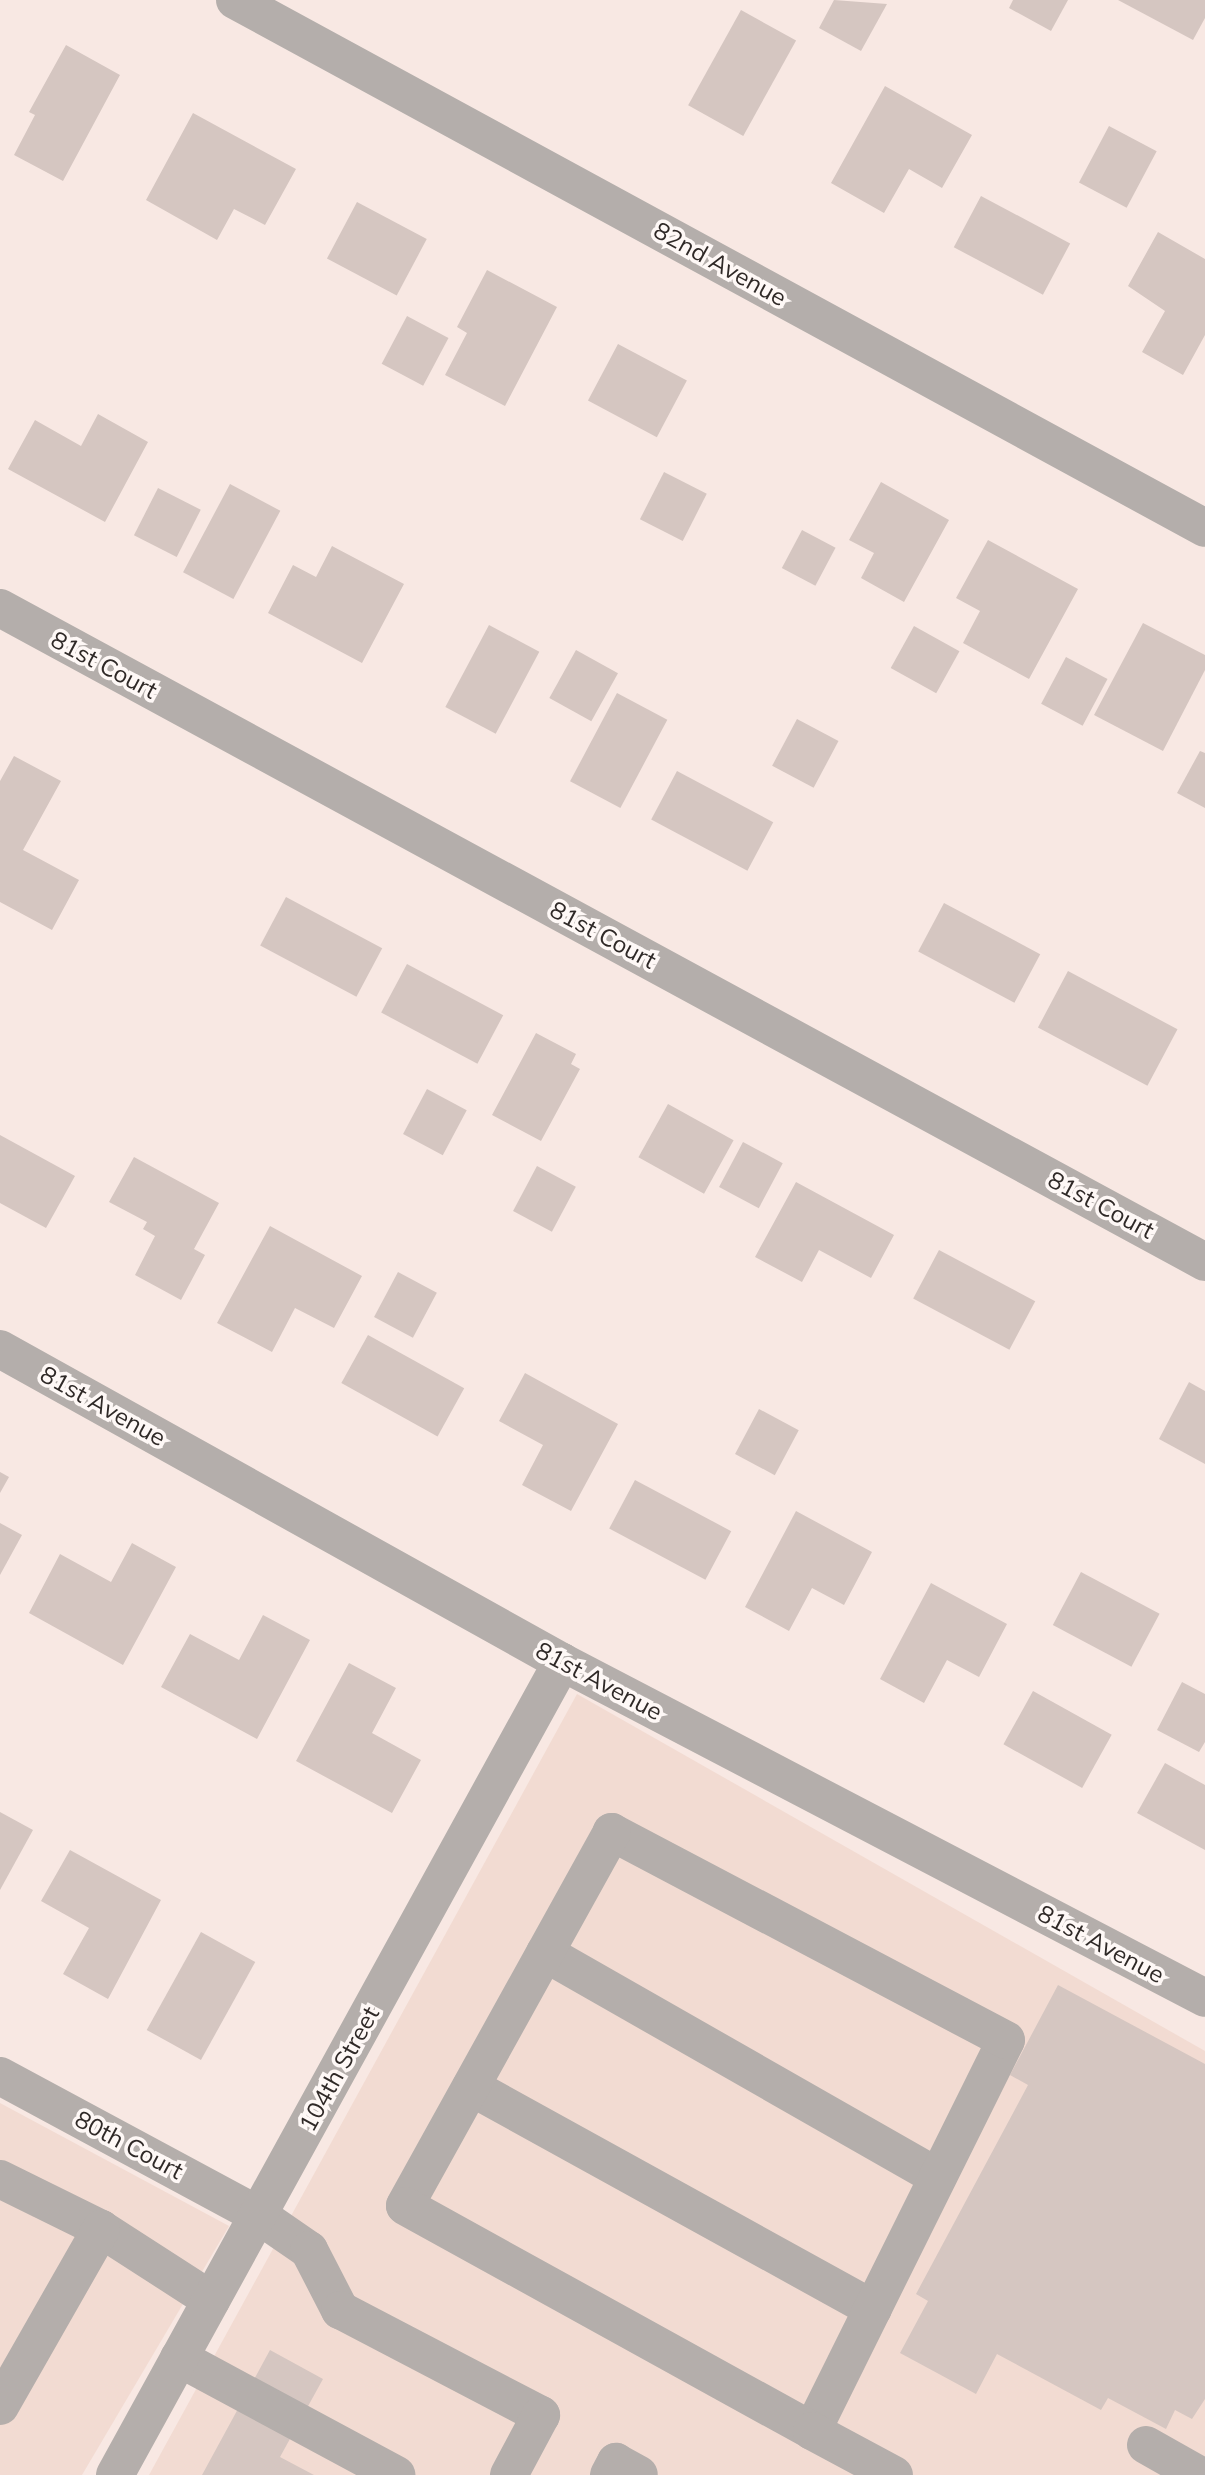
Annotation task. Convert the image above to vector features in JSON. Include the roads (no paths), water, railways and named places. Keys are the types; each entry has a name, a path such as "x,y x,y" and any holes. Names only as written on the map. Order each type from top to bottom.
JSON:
{"street":[{"name":"82nd Avenue","path":"235,0 1205,528"},
{"name":"81st Court","path":"0,608 1205,1262"},
{"name":"81st Avenue","path":"0,1349 562,1662 1205,1998"},
{"name":"104th Street","path":"115,2475 562,1662"},
{"path":"812,2431 1006,2040 611,1832 405,2206 812,2431 894,2475"},
{"path":"545,1953 938,2176"},
{"name":"80th Court","path":"0,2076 258,2215 309,2250 340,2310 541,2415 509,2475"},
{"path":"471,2087 873,2309"},
{"path":"0,2179 101,2229 211,2300"},
{"path":"0,2406 101,2229"},
{"path":"179,2358 396,2475"},
{"path":"1146,2445 1199,2475"},
{"path":"609,2475 616,2462 639,2475"}]}
